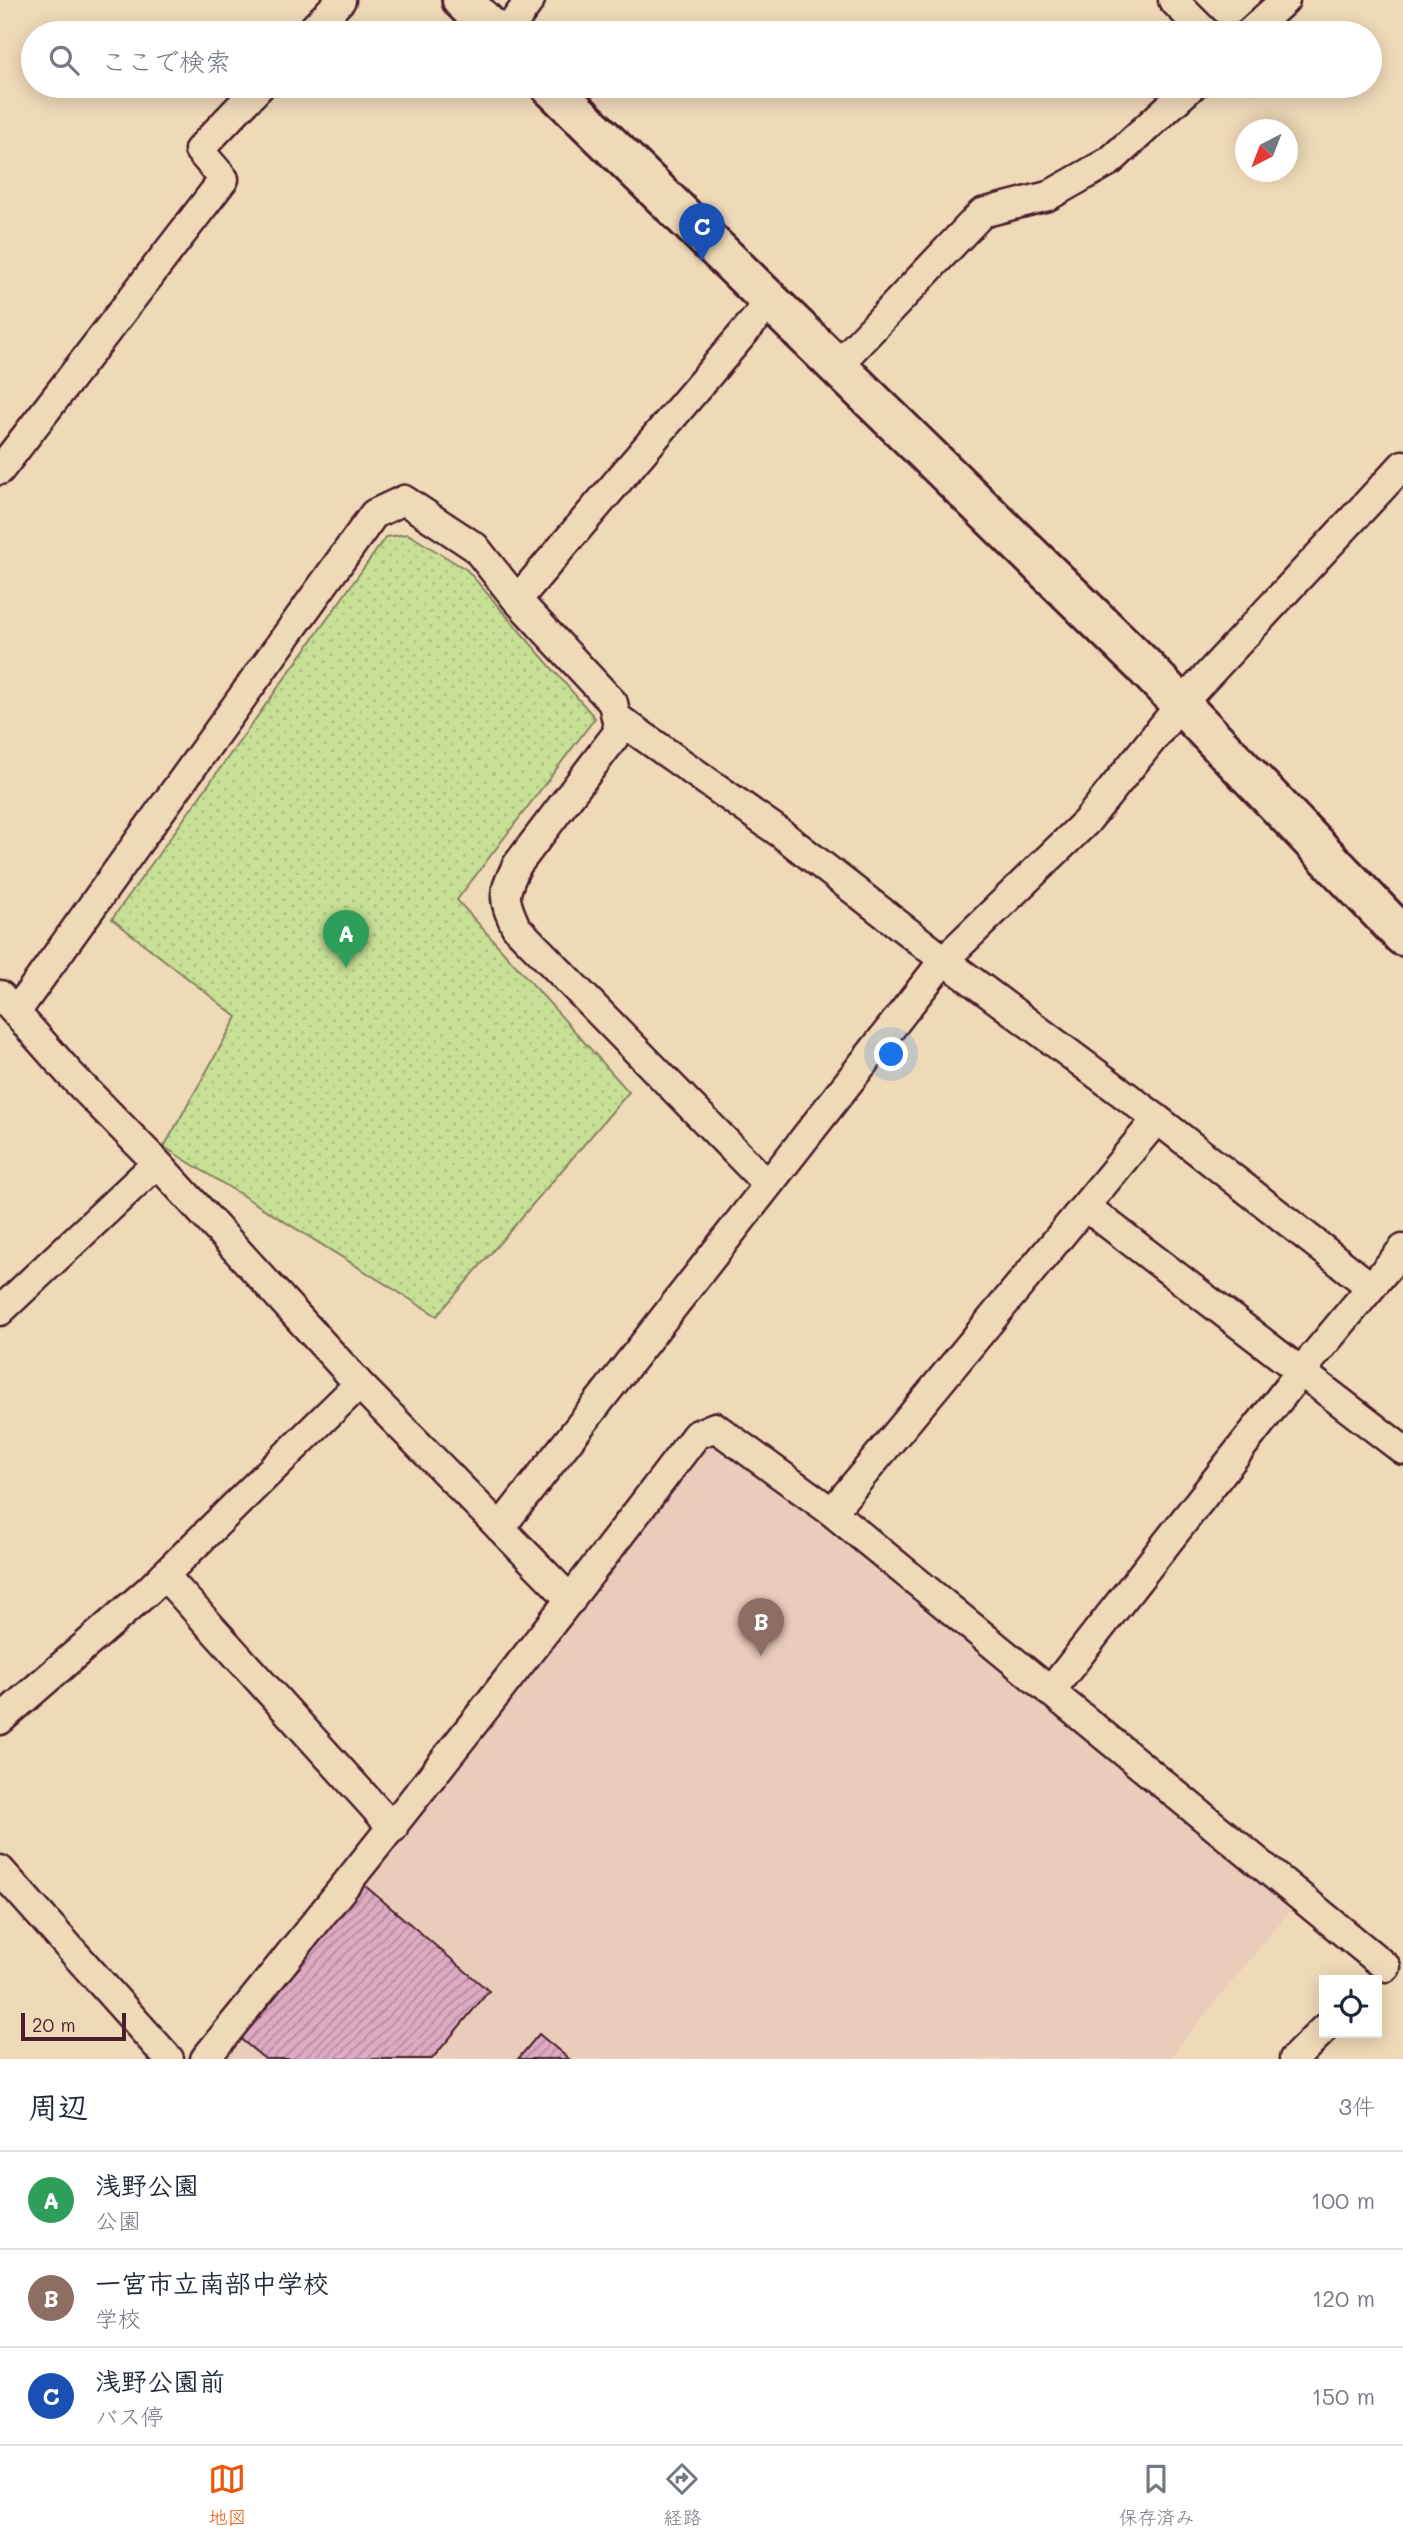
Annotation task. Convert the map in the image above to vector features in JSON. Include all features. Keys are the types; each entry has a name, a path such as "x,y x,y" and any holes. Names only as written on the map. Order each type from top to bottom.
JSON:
{"street":[{"path":"321,21 341,0"},
{"path":"463,0 484,21"},
{"path":"515,21 530,0"},
{"path":"1173,0 1194,21"},
{"path":"1262,21 1285,0"},
{"path":"0,470 224,179 199,150 249,98"},
{"path":"562,98 1143,664 1403,936"},
{"path":"836,367 982,213 1048,195 1110,161 1179,98"},
{"path":"517,600 770,302"},
{"path":"500,1528 944,960 1086,822 1180,705 1403,465"},
{"path":"571,1600 359,1384 8,1004 373,514 404,500 475,547 517,600 612,703 619,731 517,865 506,887 505,905 516,927 768,1185"},
{"path":"616,717 779,832 944,960 1157,1119 1371,1287"},
{"path":"832,1512 1157,1119"},
{"path":"0,1311 157,1163"},
{"path":"1085,1206 1403,1450"},
{"path":"1050,1692 1302,1370 1403,1249"},
{"path":"0,1720 164,1575 359,1384"},
{"path":"205,2059 393,1828 696,1435 715,1427 832,1512 1387,1966"},
{"path":"164,1575 393,1828"},
{"path":"0,1870 169,2059"},
{"path":"1294,2059 1319,2034"}],"shaded area":[{"path":"714,1438 1291,1909 1169,2059 227,2059 391,1854 692,1458"}],"green space":[{"path":"408,534 467,570 595,718 457,900 629,1092 437,1316 164,1147 237,1017 112,919 386,537"}],"building":[{"path":"364,1885 489,1991 432,2059 265,2059 237,2036"},
{"path":"539,2034 569,2059 518,2059"}],"place":[{"name":"浅野公園前","path":"702,261"},
{"name":"浅野公園","path":"346,968"},
{"name":"一宮市立南部中学校","path":"761,1656"}]}
